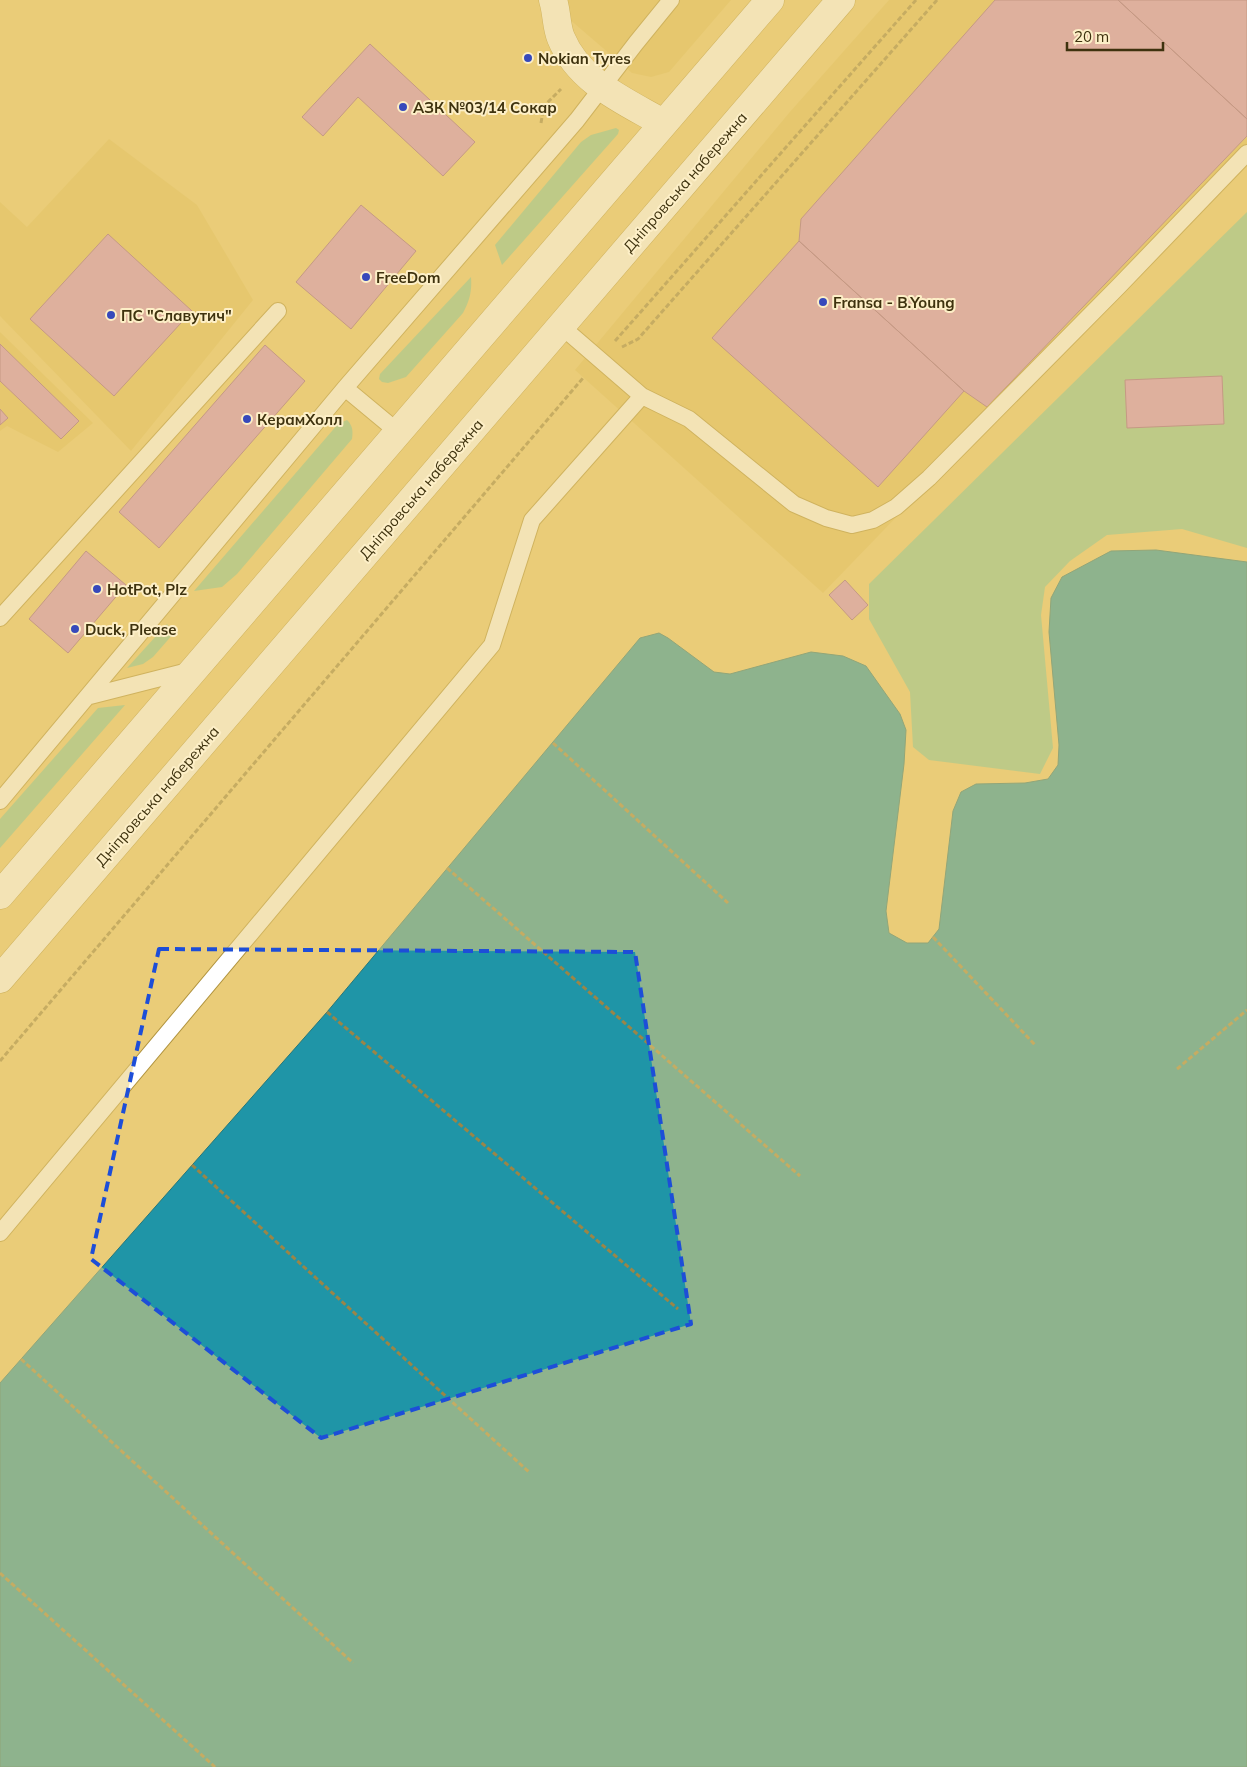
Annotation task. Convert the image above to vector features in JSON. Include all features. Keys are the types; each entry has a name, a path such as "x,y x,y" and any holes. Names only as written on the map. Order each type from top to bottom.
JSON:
{"main road":[{"path":"553,0 560,36 569,54 602,88 663,123"},
{"path":"0,895 770,0"},
{"name":"Дніпровська набережна","path":"0,979 841,0"}],"lane":[{"path":"0,801 90,696 346,388 577,120 636,42 671,0"},
{"path":"561,326 642,396 689,419 794,504 826,518 852,525 873,520 896,507 929,478 1119,286 1247,153"},
{"path":"0,618 278,311"},
{"path":"346,388 398,432"},
{"path":"0,1233 492,645 532,520 642,396"},
{"path":"90,696 195,669"}],"path":[{"path":"0,1062 599,359 916,0"},
{"path":"599,359 638,339 937,0"},
{"path":"552,743 728,902"},
{"path":"447,868 800,1176"},
{"path":"933,937 1036,1046"},
{"path":"1177,1069 1247,1010"},
{"path":"327,1012 678,1310"},
{"path":"192,1165 529,1472"},
{"path":"21,1358 353,1664"},
{"path":"0,1574 215,1767"}],"highlighted area":[{"path":"159,949 635,952 691,1324 321,1438 91,1259"}],"shaded area":[{"path":"547,0 731,0 669,72 651,77 632,73"},
{"path":"889,0 1247,0 1247,154 823,593 575,370 789,113"},
{"path":"109,139 197,205 253,300 131,451 0,316 0,202 27,227"},
{"path":"0,332 93,423 58,452 7,426 0,431"}],"green space":[{"path":"616,128 619,130 618,134 502,265 495,245 581,142 591,135"},
{"path":"1247,212 1247,548 1182,529 1107,535 1070,561 1045,587 1041,615 1053,748 1040,774 929,760 913,747 910,692 869,619 869,584"},
{"path":"471,277 470,295 463,313 406,377 388,383 382,382 379,379 380,374"},
{"path":"347,420 352,429 352,439 237,574 222,587 194,591 338,424"},
{"path":"167,624 174,633 153,657 143,664 127,668"},
{"path":"125,705 0,848 0,819 98,708"}],"water":[{"path":"1156,550 1247,562 1247,1767 0,1767 0,1383 327,1012 640,638 659,633 714,672 730,674 811,652 843,656 866,666 900,714 906,730 904,764 886,911 889,933 907,943 928,943 939,929 953,811 961,792 976,784 1025,783 1048,779 1058,765 1059,745 1049,632 1051,598 1062,577 1111,551"}],"building":[{"path":"995,0 1118,0 1247,119 1247,136 987,407 964,391 799,241 801,219"},
{"path":"1118,0 1247,0 1247,119"},
{"name":"АЗК №03/14 Сокар","path":"370,44 475,142 443,176 358,97 323,136 302,117"},
{"path":"361,205 416,251 351,329 296,282"},
{"name":"ПС \"Славутич\"","path":"108,234 192,311 114,396 30,319"},
{"path":"799,241 964,391 878,487 712,338"},
{"path":"0,344 79,421 61,439 0,381"},
{"path":"265,345 305,381 159,548 119,512"},
{"path":"1222,376 1224,424 1127,428 1125,380"},
{"path":"0,409 8,418 0,425"},
{"path":"86,551 126,585 68,653 29,619"},
{"path":"845,580 868,605 852,620 829,595"}],"place":[{"name":"Nokian Tyres","path":"528,58"},
{"name":"АЗК №03/14 Сокар","path":"403,107"},
{"name":"FreeDom","path":"366,277"},
{"name":"Fransa - B.Young","path":"823,302"},
{"name":"ПС \"Славутич\"","path":"111,315"},
{"name":"КерамХолл","path":"247,419"},
{"name":"HotPot, Plz","path":"97,589"},
{"name":"Duck, Please","path":"75,629"}]}
